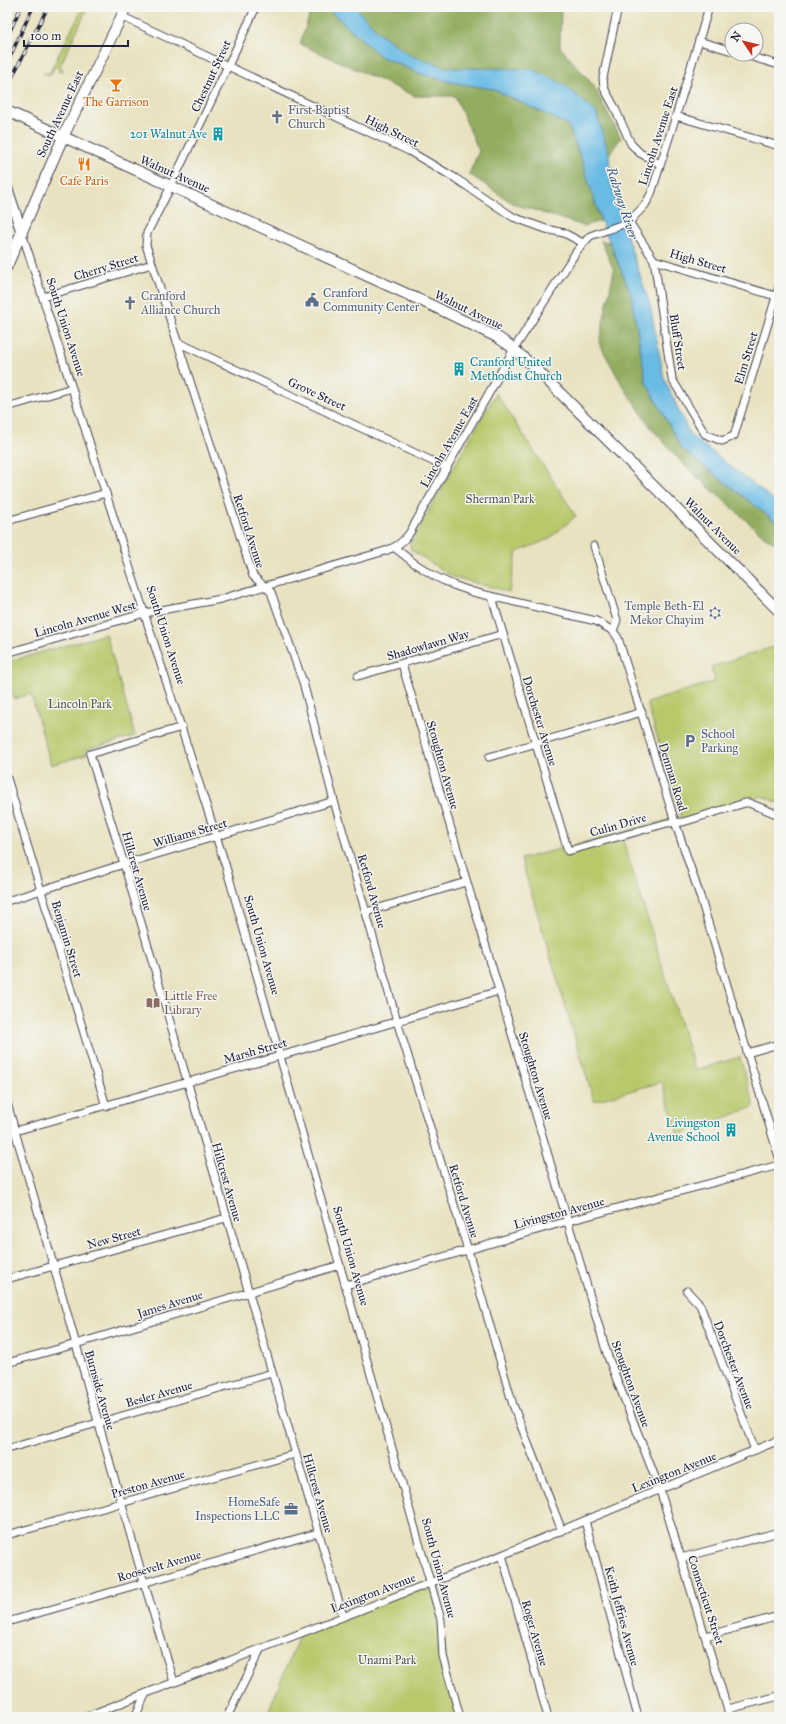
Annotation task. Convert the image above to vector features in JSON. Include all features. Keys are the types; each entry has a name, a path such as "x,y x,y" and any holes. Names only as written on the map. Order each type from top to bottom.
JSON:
{"street":[{"name":"Chestnut Street","path":"152,264 146,245 147,233 256,7"},
{"path":"618,7 603,78 604,88 631,144 640,153 660,164"},
{"name":"Lincoln Avenue East","path":"145,613 221,599 395,548 403,542 447,468 514,349 576,252 590,236 627,223 645,205 651,194 709,7"},
{"name":"High Street","path":"123,11 228,66 409,151 455,178 513,217 546,229 564,233 583,243"},
{"name":"South Avenue East","path":"7,266 63,137 123,11"},
{"path":"699,41 724,49"},
{"path":"764,61 779,65"},
{"name":"Walnut Avenue","path":"7,111 484,330 514,349 779,611"},
{"path":"676,116 779,146"},
{"name":"South Union Avenue","path":"7,188 182,727 216,837 346,1285 441,1620 443,1656 460,1717"},
{"name":"High Street","path":"627,223 654,260 778,296"},
{"name":"Bluff Street","path":"654,260 672,379 705,434 722,441 734,436"},
{"name":"Cherry Street","path":"43,297 152,264"},
{"name":"Retford Avenue","path":"152,264 253,576 270,592 303,682 334,801 397,1021 468,1250 513,1405 562,1531"},
{"name":"Elm Street","path":"734,436 778,296 779,287"},
{"name":"Grove Street","path":"177,342 447,468"},
{"path":"7,407 72,388"},
{"path":"7,521 106,493"},
{"path":"395,548 436,577 453,585 492,597 596,621 613,631 617,620 594,546"},
{"name":"Dorchester Avenue","path":"492,597 568,851"},
{"name":"Lincoln Avenue West","path":"7,653 145,613"},
{"name":"Denman Road","path":"613,631 621,644 675,822 700,896 779,1157"},
{"name":"Shadowlawn Way","path":"358,676 503,634"},
{"name":"Stoughton Avenue","path":"402,664 608,1357 660,1490"},
{"path":"489,757 642,712"},
{"name":"Hillcrest Avenue","path":"182,727 90,754 124,864 343,1616"},
{"name":"Benjamin Street","path":"7,778 106,1106"},
{"name":"Williams Street","path":"7,901 334,801"},
{"name":"Culin Drive","path":"568,851 667,823 683,822 745,803 779,815"},
{"path":"366,912 466,882"},
{"name":"Marsh Street","path":"15,1131 280,1056 499,991"},
{"path":"747,1053 779,1044"},
{"name":"Burnside Avenue","path":"7,1103 98,1423 174,1682"},
{"name":"Livingston Avenue","path":"346,1285 568,1222 779,1165"},
{"name":"New Street","path":"7,1279 226,1218"},
{"name":"James Avenue","path":"7,1363 76,1344 340,1265"},
{"name":"Dorchester Avenue","path":"687,1291 700,1305 755,1450"},
{"name":"Besler Avenue","path":"7,1449 272,1372"},
{"name":"Lexington Avenue","path":"85,1717 145,1695 174,1682 502,1555 779,1440"},
{"name":"Preston Avenue","path":"7,1535 295,1454"},
{"name":"Connecticut Street","path":"660,1490 730,1717"},
{"name":"Keith Jeffries Avenue","path":"585,1521 638,1717"},
{"path":"681,1558 779,1532"},
{"name":"Roosevelt Avenue","path":"7,1622 318,1533"},
{"name":"Roger Avenue","path":"502,1555 548,1717"},
{"path":"706,1636 779,1616"},
{"path":"227,1717 261,1648"},
{"path":"135,1717 145,1695"},
{"path":"728,1709 779,1696"}],"green space":[{"path":"83,7 88,7 60,66 64,70 58,72 60,68 57,67 54,68 50,75 43,73 49,74"},
{"path":"309,7 326,7 380,56 421,74 451,82 493,89 568,125 582,161 601,221 584,226 514,204 469,174 479,151 455,96 415,96 300,44 311,10"},
{"path":"355,7 561,7 560,47 593,85 621,138 609,154 596,112 532,69 448,68 409,55 376,30"},
{"path":"601,241 609,242 631,294 646,382 682,449 779,524 779,546 764,536 686,467 652,429 621,383 599,343 614,270"},
{"name":"Sherman Park","path":"496,393 576,516 549,539 517,552 509,592 453,577 411,550 410,544"},
{"name":"Lincoln Park","path":"106,634 135,736 85,750 86,755 51,765 31,694 14,699 7,675 7,662"},
{"path":"779,645 779,803 762,796 623,840 695,1070 740,1057 754,1107 678,1135 662,1082 594,1101 521,859 681,817 647,703 715,681 711,667"},
{"name":"Unami Park","path":"439,1579 446,1673 458,1717 266,1717 301,1631"}],"water":[{"path":"326,7 355,7 376,30 409,55 448,68 532,69 563,84 596,112 609,154 611,183 626,234 650,305 664,378 690,435 779,504 779,524 682,449 646,382 631,294 601,221 582,161 568,125 493,89 451,82 421,74 380,56"}],"railway":[{"path":"7,37 21,7"},
{"path":"7,63 33,7"},
{"path":"7,87 48,7"}],"place":[{"name":"The Garrison","path":"116,85"},
{"name":"First Baptist Church","path":"277,117"},
{"name":"201 Walnut Ave","path":"218,134"},
{"name":"Cafe Paris","path":"84,164"},
{"name":"Cranford Community Center","path":"312,300"},
{"name":"Cranford Alliance Church","path":"130,303"},
{"name":"Cranford United Methodist Church","path":"459,369"},
{"name":"Temple Beth-El Mekor Chayim","path":"715,613"},
{"name":"School Parking","path":"690,741"},
{"name":"Little Free Library","path":"153,1003"},
{"name":"Livingston Avenue School","path":"731,1130"},
{"name":"HomeSafe Inspections LLC","path":"291,1509"}],"water label":[{"name":"Rahway River","path":"623,203"}]}
